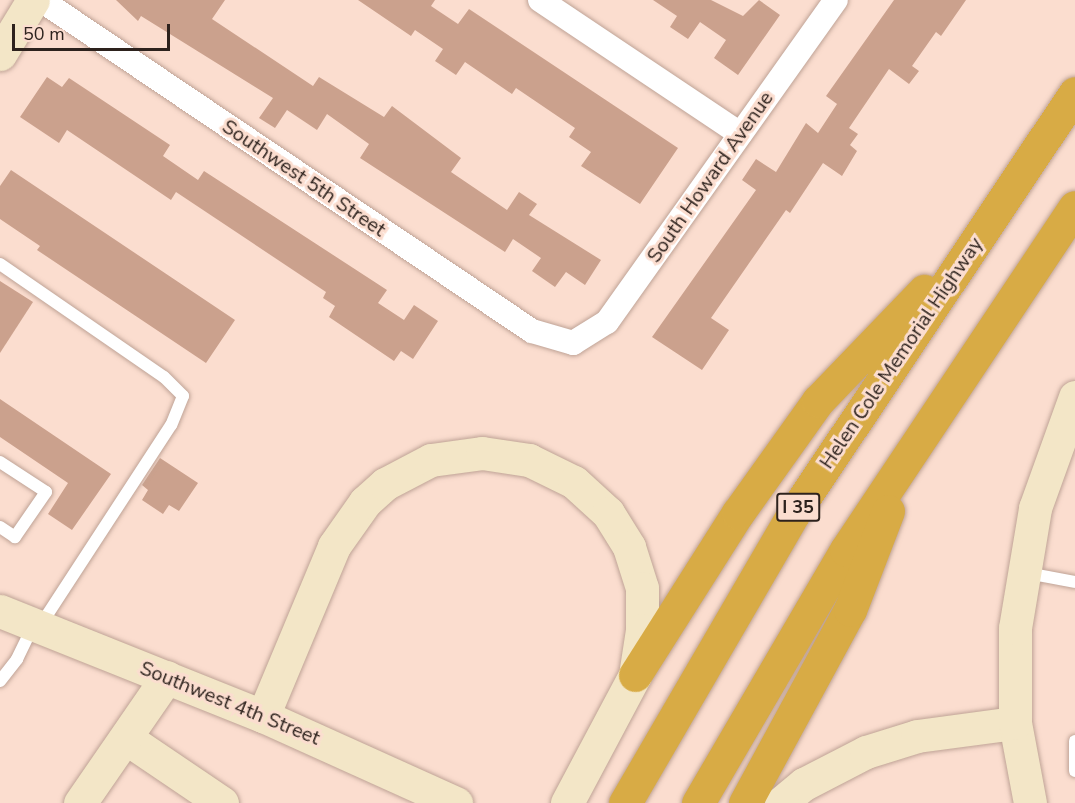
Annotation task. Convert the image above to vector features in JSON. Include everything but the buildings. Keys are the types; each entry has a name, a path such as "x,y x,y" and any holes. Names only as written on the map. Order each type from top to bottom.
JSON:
{"highway":[{"name":"Helen Cole Memorial Highway","path":"625,803 794,513 1075,93"},
{"path":"698,803 846,550 1075,207"},
{"path":"635,675 738,513 819,401 986,226"},
{"path":"745,803 850,610 908,459"}],"main road":[{"path":"0,54 33,0"},
{"path":"1030,803 1015,723 1015,628 1022,572 1035,508 1075,397"},
{"path":"263,716 321,573 346,526 385,484 431,460 456,455 506,454 529,460 574,482 608,513 630,547 642,588 642,630 635,675 567,803"},
{"name":"Southwest 4th Street","path":"0,611 263,716 456,803"},
{"path":"80,803 167,677"},
{"path":"781,803 804,784 866,752 917,736 1015,723"},
{"path":"126,738 222,803"}],"street":[{"name":"Southwest 5th Street","path":"41,0 532,331 573,343"},
{"path":"540,0 740,134"},
{"name":"South Howard Avenue","path":"573,343 607,322 836,0"}],"lane":[{"path":"0,264 164,377 183,396 171,425 36,626 17,659 0,681"},
{"path":"0,462 46,492 15,537 0,527"},
{"path":"1022,572 1075,582"},
{"path":"1075,741 1075,771"}]}
